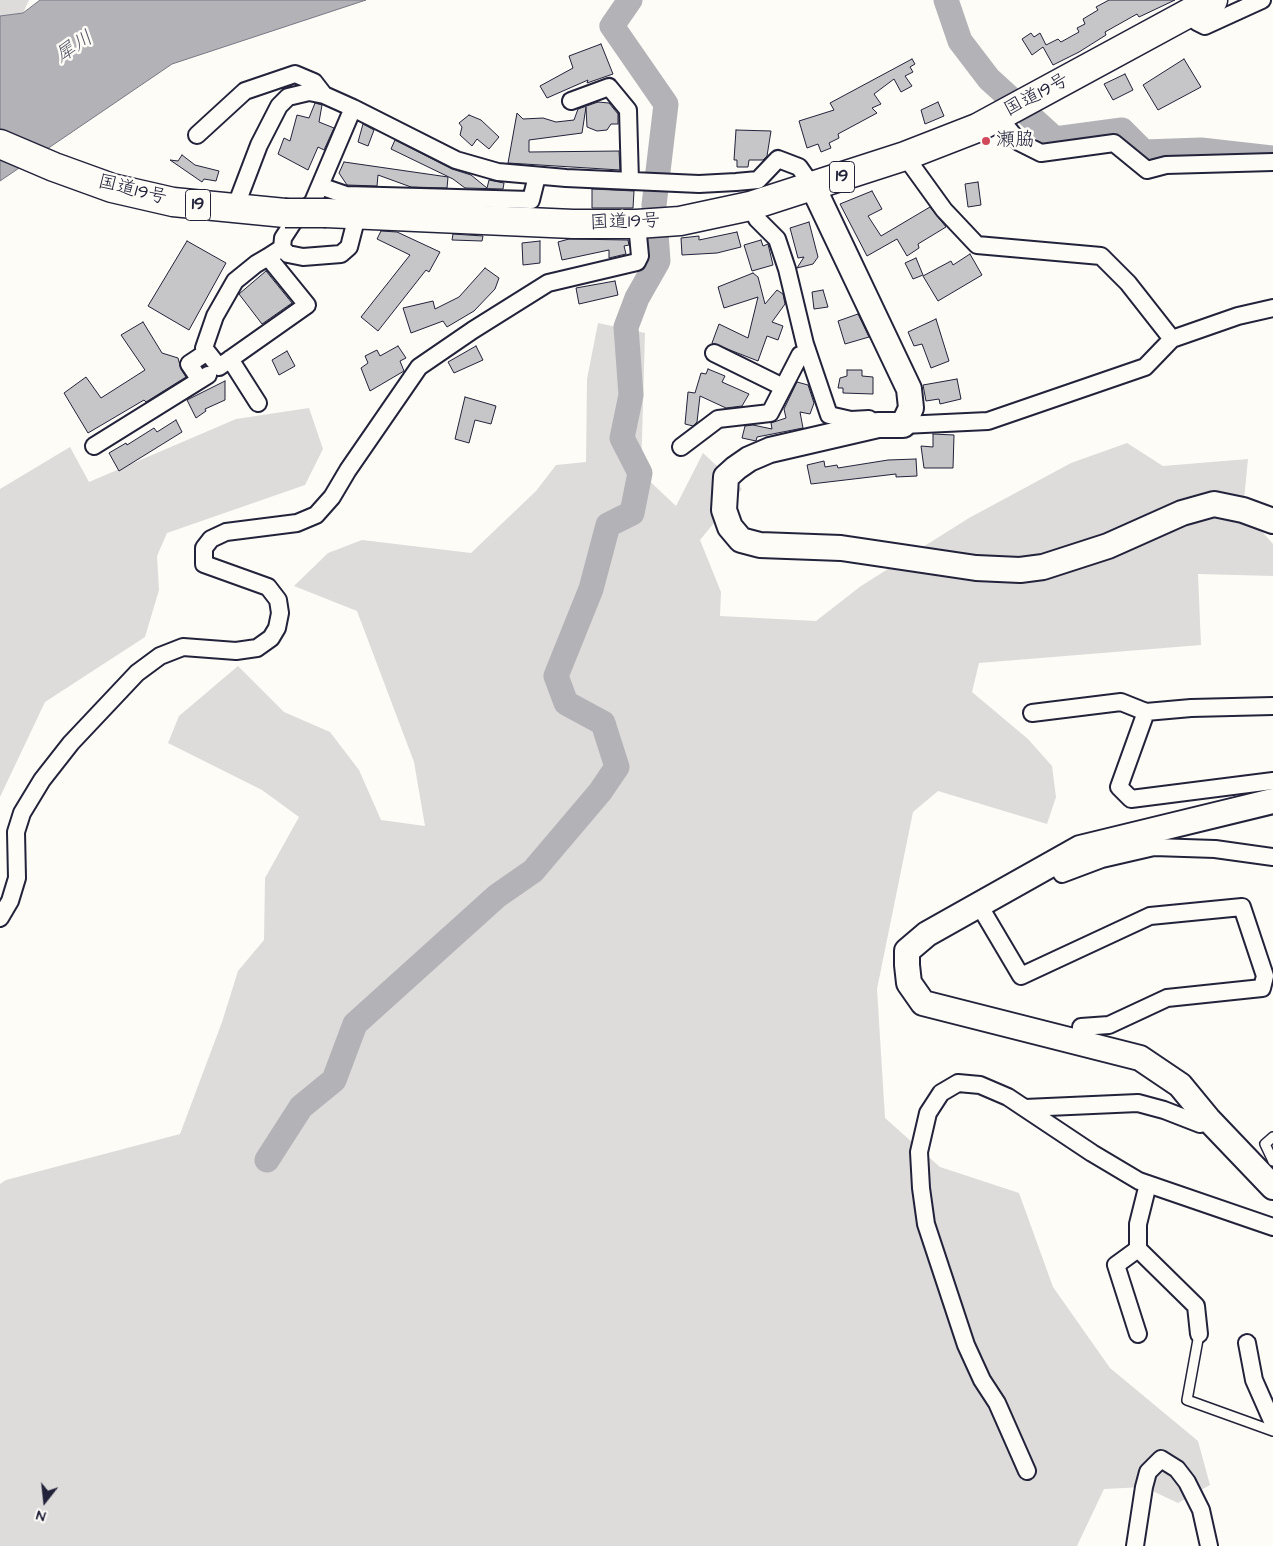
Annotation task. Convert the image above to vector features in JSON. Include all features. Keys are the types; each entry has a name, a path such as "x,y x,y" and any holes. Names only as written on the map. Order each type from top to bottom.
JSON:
{"highway":[{"name":"国道19号","path":"0,144 61,170 112,188 173,202 357,216 573,224 642,224 680,221 750,206 813,187 905,156 977,128 1213,0"}],"street":[{"path":"1189,12 1197,22 1205,26 1262,0"},
{"path":"196,135 245,91 295,74 314,82 324,95"},
{"path":"571,101 609,87 628,110 630,181"},
{"path":"235,208 259,144 279,106 288,97 309,92 324,95 353,108 456,160 498,172 537,176 699,184 758,180 778,159 799,167 813,187 909,389 911,408 903,425"},
{"path":"282,248 283,238 296,218 313,202 353,108"},
{"path":"999,116 1018,142 1041,153 1114,143 1147,170 1166,165 1273,162"},
{"path":"905,156 944,210 976,245 1101,256 1128,284 1172,339"},
{"path":"320,186 346,196 531,200 537,176"},
{"path":"750,206 757,219 777,239 787,269 808,353 829,415 851,420 875,419 878,425"},
{"path":"282,248 288,254 303,257 341,254 349,247 357,216"},
{"path":"0,918 10,901 17,878 16,832 22,813 42,780 71,743 137,673 160,656 183,647 236,651 258,648 271,638 277,628 280,613 278,600 268,587 204,564 204,548 211,539 226,532 297,523 316,515 332,497 348,470 419,367 473,330 548,283 637,262 640,256 642,224"},
{"path":"258,403 224,363 204,348 215,316 235,281 282,248"},
{"path":"94,446 200,380 307,305 268,257"},
{"path":"1273,308 1238,316 1172,339 1145,367 988,421 878,425 770,450 743,463 726,477 724,510 730,527 741,540 760,545 841,548 976,568 1020,570 1043,567 1108,546 1182,513 1214,504 1242,510 1273,521"},
{"path":"200,380 190,364 207,352"},
{"path":"714,353 784,387"},
{"path":"681,447 718,419 770,414 800,355 808,353"},
{"path":"1032,713 1121,702 1146,712 1192,708 1273,706"},
{"path":"1146,712 1119,787 1131,800 1273,780"},
{"path":"1272,1176 1208,1119 1180,1085 1140,1058 923,1003 909,983 907,951 928,934 1080,848 1273,800"},
{"path":"1055,862 1062,874 1102,859 1154,847 1216,849 1273,857"},
{"path":"980,905 1021,976 1150,916 1242,907 1265,976 1262,988 1167,998 1109,1025 1081,1027 1080,1044"},
{"path":"1027,1471 997,1403 982,1380 966,1345 926,1224 921,1188 920,1152 928,1113 940,1093 958,1083 980,1085 1008,1097 1092,1153 1139,1181 1273,1227"},
{"path":"1024,1108 1138,1103 1164,1110 1200,1124 1208,1119"},
{"path":"1148,1184 1138,1224 1138,1248 1196,1306 1199,1334"},
{"path":"1138,1248 1116,1265 1138,1334"},
{"path":"1247,1343 1254,1380 1273,1422"},
{"path":"1135,1546 1148,1472 1160,1459 1177,1469 1187,1482 1201,1510 1209,1546"}],"lane":[{"path":"1272,1176 1264,1144 1273,1137"},
{"path":"1199,1334 1186,1400 1273,1431"}],"shaded area":[{"path":"0,0 29,0 23,13 0,16"},
{"path":"598,323 645,333 641,473 676,506 703,453 742,489 700,540 721,592 720,616 816,621 861,586 969,518 1071,463 1127,443 1163,466 1248,459 1243,510 1273,544 1273,576 1198,574 1201,645 979,663 972,692 1028,739 1052,766 1056,797 1047,824 938,791 913,812 877,989 885,1118 940,1167 1019,1193 1053,1287 1110,1368 1198,1441 1210,1485 1178,1503 1144,1487 1104,1489 1077,1546 0,1546 0,1184 6,1180 180,1134 222,1022 238,971 264,940 265,878 299,817 262,790 168,743 179,716 238,666 284,712 330,732 359,770 381,820 425,826 414,762 357,611 294,586 328,553 362,540 471,553 536,491 556,465 586,462 587,379"},
{"path":"309,408 323,449 305,485 167,533 157,556 159,590 145,637 45,702 0,797 0,489 70,447 89,482 236,419"}],"water":[{"name":"犀川","path":"40,0 366,0 172,64 0,181 0,16 23,13"}],"building":[{"path":"1109,0 1175,0 1139,17 1137,14 1105,32 1106,35 1079,52 1053,65 1043,47 1032,55 1022,39 1031,33 1034,37 1040,33 1046,45 1058,39 1061,42 1079,32 1077,28 1085,24 1083,19 1098,10 1096,7"},
{"path":"601,44 613,74 587,83 588,80 547,98 540,86 573,68 569,56"},
{"path":"912,59 915,64 910,67 913,72 905,76 912,86 901,92 894,79 874,94 881,104 872,108 877,113 838,134 839,138 829,143 831,148 821,152 818,144 807,148 799,121 834,110 830,103"},
{"path":"1184,59 1201,87 1158,110 1143,85"},
{"path":"1125,74 1133,90 1113,100 1104,84"},
{"path":"598,102 609,103 618,114 618,124 611,124 607,130 597,131 587,127 586,107 582,133 529,140 529,152 619,151 620,170 508,163 517,113 523,119 543,118 556,122 574,120 578,109"},
{"path":"938,102 944,116 925,124 921,110"},
{"path":"315,103 322,105 319,122 334,128 324,150 318,147 308,170 278,154 284,138 290,141 297,115 309,118"},
{"path":"469,115 481,120 499,137 489,149 477,139 472,146 460,135 462,127 459,123"},
{"path":"363,124 374,130 368,146 358,142"},
{"path":"736,130 771,131 767,156 763,160 749,160 748,167 737,167 737,160 734,160"},
{"path":"395,140 452,169 471,175 487,188 489,180 504,183 503,189 465,188 453,179 391,149"},
{"path":"182,155 195,165 219,171 216,181 204,179 202,182 170,160 178,161"},
{"path":"344,162 448,177 447,188 411,187 378,175 377,186 347,185 339,173"},
{"path":"978,182 981,205 968,207 965,184"},
{"path":"592,189 634,191 633,208 592,208"},
{"path":"872,191 882,209 868,216 881,236 930,207 946,227 918,244 919,248 907,256 897,239 867,256 840,204"},
{"path":"809,222 818,257 813,264 797,268 804,257 798,258 790,228"},
{"path":"381,231 397,232 440,252 429,272 426,270 378,331 361,317 410,255 377,239"},
{"path":"737,232 741,247 717,253 682,255 681,238 699,236 699,240"},
{"path":"453,234 483,236 482,241 452,240"},
{"path":"569,239 628,240 629,245 624,246 626,254 609,258 609,250 562,260 558,242"},
{"path":"761,240 763,246 768,244 773,265 752,271 744,245"},
{"path":"187,241 226,263 189,330 148,306"},
{"path":"540,241 540,263 523,265 522,243"},
{"path":"970,254 982,275 938,301 923,276 951,261 953,265"},
{"path":"916,258 923,275 913,279 905,263"},
{"path":"485,268 499,278 495,289 474,311 447,327 443,321 411,333 403,308 433,301 435,309 459,297"},
{"path":"266,271 292,303 262,324 239,294"},
{"path":"753,273 758,277 765,304 777,290 783,294 785,304 772,322 783,326 778,340 767,336 758,361 712,343 719,324 748,338 758,297 724,308 718,287"},
{"path":"615,281 618,295 579,304 576,288"},
{"path":"823,290 828,307 814,309 812,292"},
{"path":"858,314 869,337 845,344 838,321"},
{"path":"936,319 949,361 931,368 922,344 914,346 908,332"},
{"path":"143,322 162,353 178,358 181,369 186,377 146,402 144,400 88,433 64,393 86,377 101,398 145,370 121,335"},
{"path":"398,346 406,358 400,361 404,371 370,391 361,368 368,363 365,356 377,350 380,356"},
{"path":"476,346 483,360 454,373 448,362"},
{"path":"287,351 295,366 279,375 272,360"},
{"path":"708,369 725,376 722,382 749,394 742,406 726,408 700,396 697,422 693,426 685,424 688,392 695,393 701,373 706,374"},
{"path":"847,370 862,370 862,376 873,377 873,394 843,393 843,388 838,388 840,378 847,376"},
{"path":"957,379 961,399 940,404 939,399 926,401 923,385"},
{"path":"225,381 225,400 205,409 206,411 196,418 187,400"},
{"path":"797,382 808,385 814,403 810,414 800,412 803,428 757,437 756,441 742,438 745,426 753,425 772,429 771,423 786,418 784,409"},
{"path":"465,397 496,406 491,424 475,420 469,443 455,439"},
{"path":"176,420 182,432 119,471 109,453 126,443 127,445 154,428 157,432"},
{"path":"933,434 954,435 953,468 924,468 921,446 933,447"},
{"path":"916,459 917,476 896,477 896,474 811,484 807,465 824,461 825,467 837,465 838,468 888,460"}],"waterway":[{"path":"267,1160 301,1107 334,1080 355,1024 497,896 533,871 600,792 617,767 603,723 566,703 556,676 591,589 608,525 632,513 640,473 622,438 631,395 626,327 637,298 658,261 654,205 666,104 612,26 630,0"},
{"path":"946,0 960,41 989,79 1055,139 1122,130 1144,152 1201,150 1273,158"}],"place":[{"name":"瀬脇","path":"986,141"}]}
